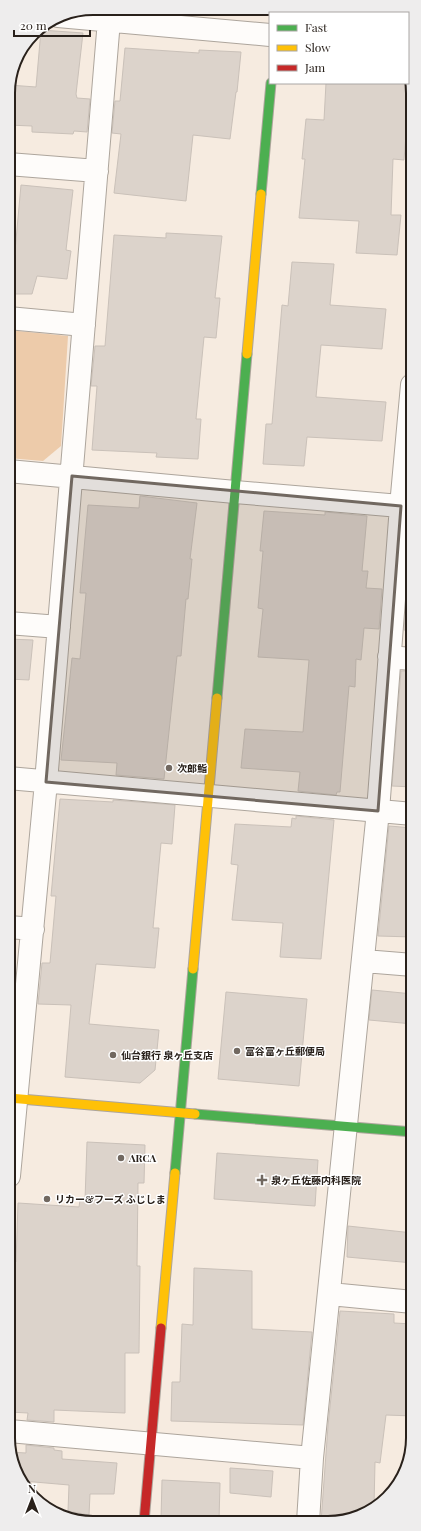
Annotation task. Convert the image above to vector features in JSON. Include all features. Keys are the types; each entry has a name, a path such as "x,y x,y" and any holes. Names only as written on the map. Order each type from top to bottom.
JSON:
{"street":[{"path":"15,1075 33,930 110,15"},
{"path":"118,15 269,35"},
{"path":"145,1516 271,84"},
{"path":"15,165 97,171"},
{"path":"15,319 84,325"},
{"path":"15,471 235,492 406,506 389,657 378,811 364,961 345,1126 330,1294 312,1458 308,1516"},
{"path":"15,624 59,627"},
{"path":"389,657 406,658"},
{"path":"15,779 406,813"},
{"path":"15,929 33,930"},
{"path":"364,961 406,964"},
{"path":"15,1099 406,1131"},
{"path":"330,1294 406,1301"},
{"path":"15,1432 312,1458"}],"highlighted area":[{"path":"72,476 401,506 378,811 46,782"}],"shaded area":[{"path":"15,331 68,336 61,446 43,461 15,459"}],"building":[{"path":"47,30 83,33 76,94 77,98 90,99 87,132 74,131 73,134 32,132 32,126 15,125 16,85 36,87 41,35"},
{"path":"125,48 199,53 199,50 241,52 230,139 193,135 186,201 114,193 121,134 112,133 115,101 120,101"},
{"path":"326,84 405,84 406,134 404,160 393,159 391,215 401,215 397,255 356,253 359,221 299,218 305,159 302,159 306,119 324,120"},
{"path":"21,185 73,190 66,250 71,251 67,279 37,276 32,294 15,294 15,251"},
{"path":"166,233 222,236 215,298 220,298 216,338 204,337 196,419 201,419 198,459 156,457 157,453 92,450 97,386 91,386 95,346 105,346 114,235 166,238"},
{"path":"292,262 334,264 330,305 386,309 382,349 321,345 316,397 386,402 382,441 307,437 304,466 263,464 266,424 272,424 282,305 288,306"},
{"path":"140,496 197,503 190,559 192,559 188,599 186,599 181,656 177,656 164,779 116,775 117,763 61,760 72,658 80,659 86,593 80,593 88,505 139,508"},
{"path":"264,511 325,515 325,512 367,516 362,571 368,571 366,588 382,589 379,629 364,628 361,660 356,659 355,687 349,686 340,792 337,792 336,795 298,791 300,772 241,768 245,729 303,732 309,660 258,657 263,609 258,608 263,551 260,551"},
{"path":"406,603 406,630 404,630"},
{"path":"15,639 33,640 29,680 15,679"},
{"path":"401,671 406,671 406,787 392,786"},
{"path":"60,799 113,802 113,800 175,805 172,844 161,843 153,928 159,928 155,968 96,964 89,1024 159,1030 155,1070 140,1083 65,1077 71,1005 38,1004 42,963 50,963 56,896 51,896"},
{"path":"296,816 334,820 321,959 280,957 283,923 232,920 238,865 231,864 235,824 291,827 292,818 296,819"},
{"path":"389,826 406,827 406,937 378,936"},
{"path":"372,990 406,993 406,1023 369,1020"},
{"path":"226,992 307,999 299,1086 218,1079"},
{"path":"87,1142 145,1145 144,1183 138,1183 137,1266 140,1266 139,1353 125,1353 125,1413 54,1410 54,1422 27,1420 28,1413 15,1412 15,1262 18,1203 79,1207 80,1200 85,1200"},
{"path":"217,1153 318,1160 315,1206 214,1199"},
{"path":"348,1226 406,1232 406,1262 347,1257"},
{"path":"194,1268 252,1271 252,1329 312,1332 303,1425 171,1421 172,1382 180,1382 182,1324 193,1325"},
{"path":"340,1311 394,1314 394,1323 406,1324 406,1416 386,1415 380,1463 375,1462 374,1501 367,1506 348,1513 321,1516 328,1426"},
{"path":"26,1445 54,1448 54,1450 62,1451 62,1459 117,1463 114,1494 90,1494 89,1515 68,1511 69,1485 52,1484 52,1479 27,1479 19,1463 17,1452 26,1453"},
{"path":"230,1468 273,1471 271,1497 230,1493"},
{"path":"162,1480 220,1483 219,1516 161,1516"}],"traffic: fast":[{"path":"261,194 271,84"},
{"path":"217,698 247,354"},
{"path":"175,1173 193,969"},
{"path":"195,1114 406,1131"}],"traffic: slow":[{"path":"247,354 261,194"},
{"path":"193,969 217,698"},
{"path":"15,1099 195,1114"},
{"path":"161,1328 175,1173"}],"traffic: jam":[{"path":"145,1516 161,1328"}],"place":[{"name":"次郎鮨","path":"169,768"},
{"name":"富谷富ヶ丘郵便局","path":"237,1051"},
{"name":"仙台銀行 泉ヶ丘支店","path":"113,1055"},
{"name":"ARCA","path":"121,1158"},
{"name":"泉ヶ丘佐藤内科医院","path":"262,1180"},
{"name":"リカー&フーズ ふじしま","path":"47,1199"}]}
